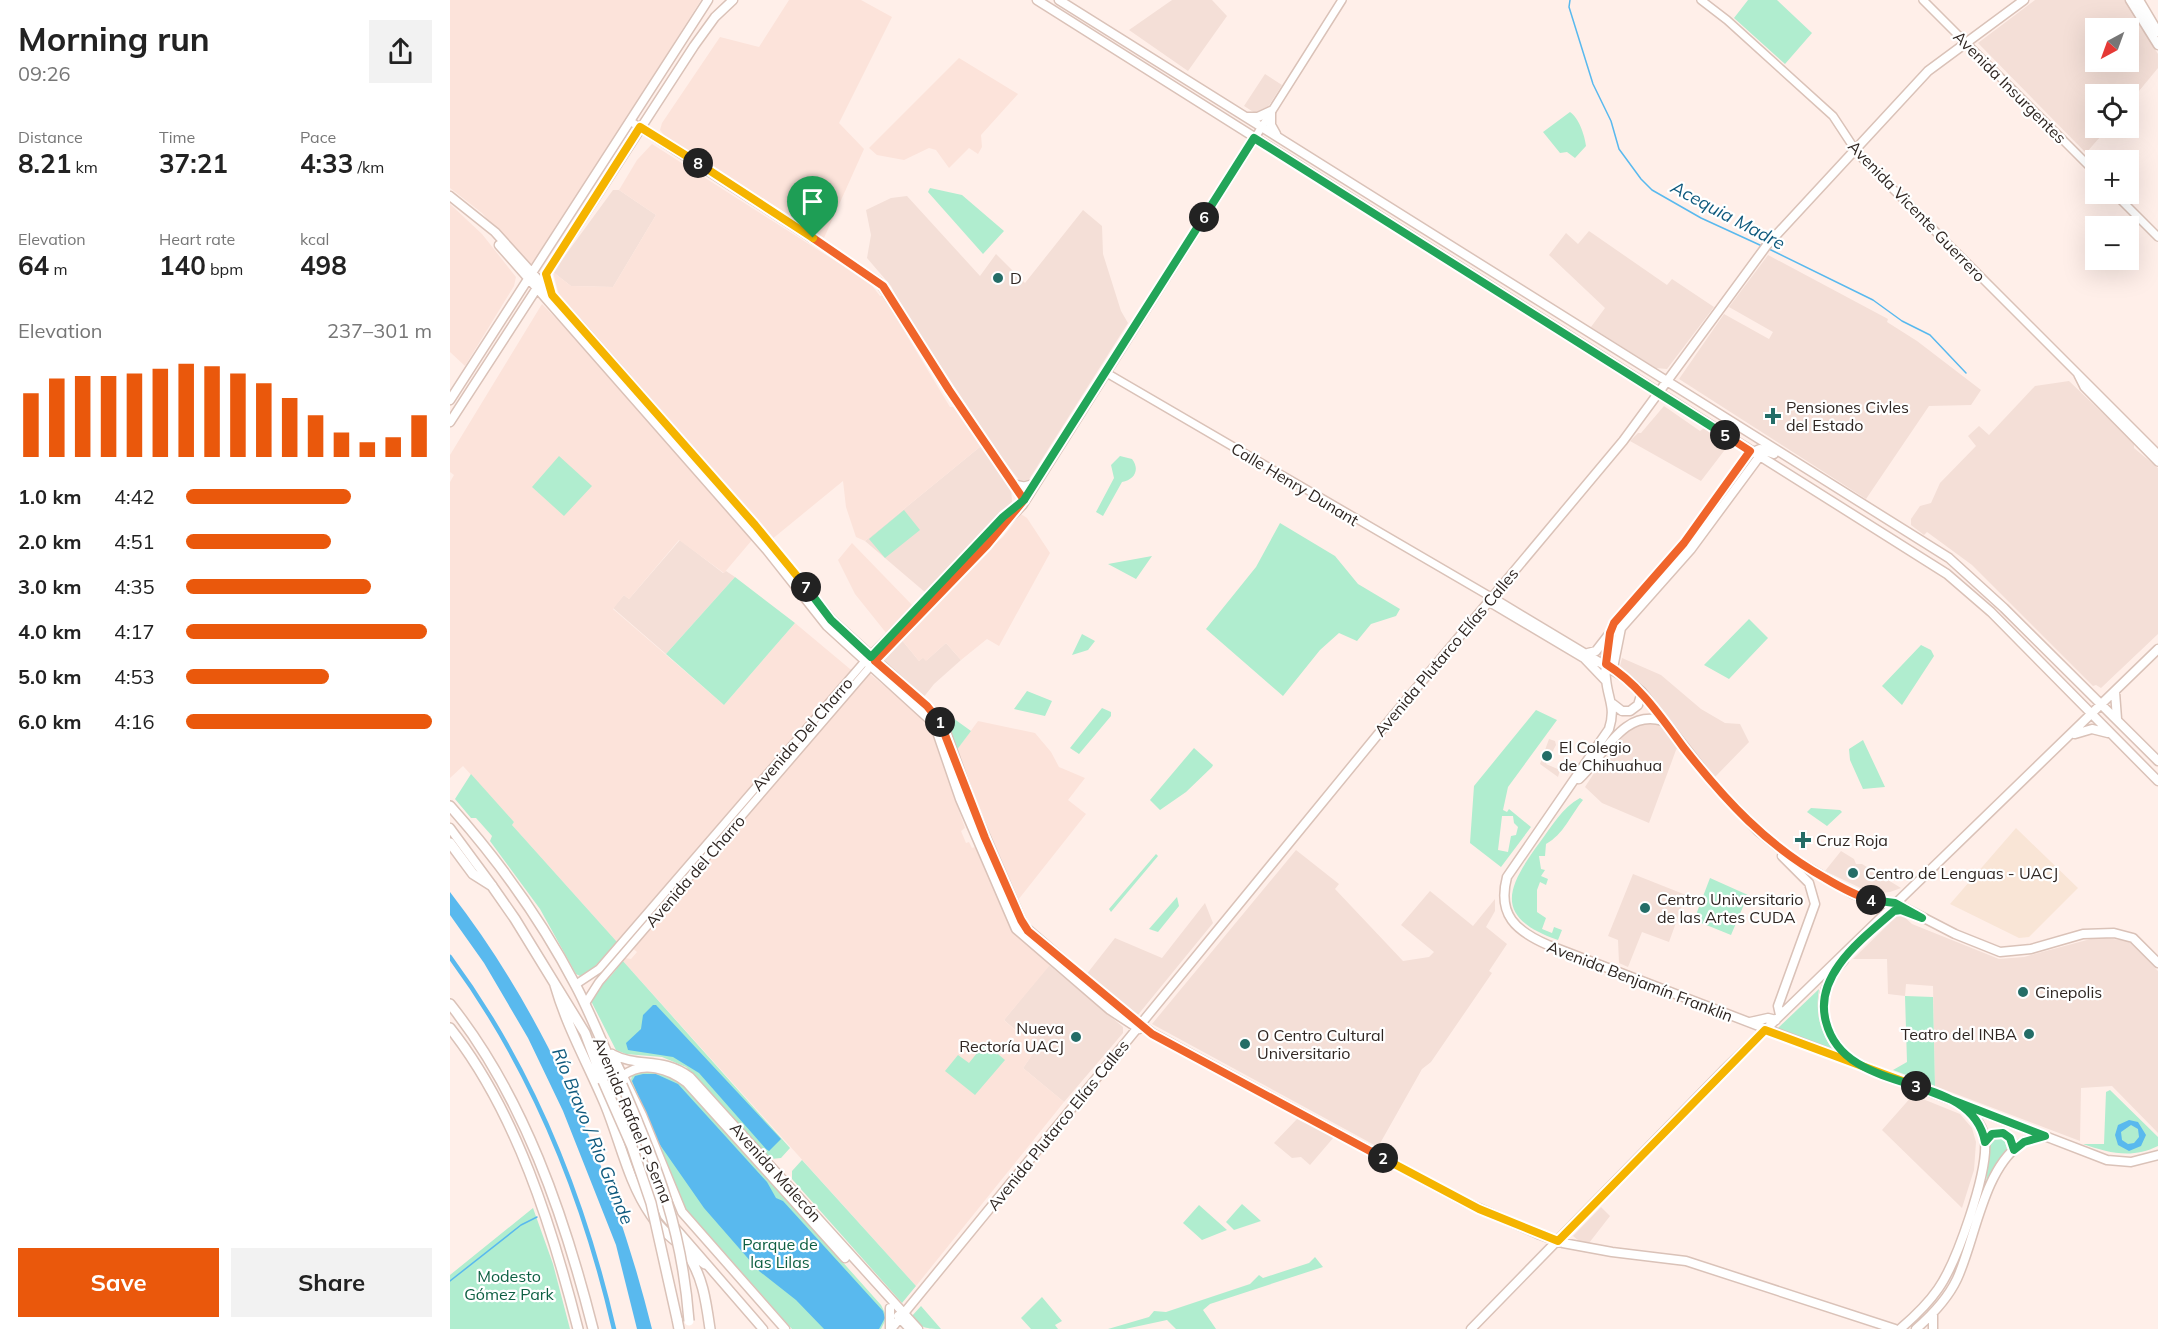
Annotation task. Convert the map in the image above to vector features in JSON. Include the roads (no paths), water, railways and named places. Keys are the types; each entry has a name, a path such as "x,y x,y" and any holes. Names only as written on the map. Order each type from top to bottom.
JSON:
{"highway":[{"name":"Avenida Rafael P. Serna","path":"450,806 517,890 543,928 575,984 592,1017 599,1040 622,1080 673,1214 683,1262 689,1325"},
{"name":"Avenida Rafael P. Serna","path":"450,843 473,874 492,886 585,1033 645,1185 660,1237 678,1324"},
{"path":"555,985 563,1014 605,1104 640,1198 652,1217 684,1248 705,1264"},
{"path":"450,1004 486,1054 521,1119 566,1235 593,1329"},
{"path":"450,1028 489,1088 536,1190 561,1263 578,1329"},
{"path":"684,1248 699,1274 710,1329"}],"main road":[{"path":"450,400 708,0"},
{"path":"450,422 703,32 733,0"},
{"path":"1037,0 1054,13 1947,574 1962,585 2158,781"},
{"name":"Avenida Plutarco Elías Calles","path":"890,1329 1488,598 1623,441 1765,248 1918,81 1965,42 2024,0"},
{"path":"2130,0 2158,45"},
{"path":"2139,0 2158,32"},
{"path":"1054,13 1057,4 1062,2 1960,566 2158,761"},
{"path":"1246,117 1258,117 1270,111 1271,124 1278,137"},
{"path":"450,196 488,227 520,260 530,277"},
{"path":"488,227 752,528 809,598 827,626 934,713 945,729 985,838 1028,931 1138,1026"},
{"path":"1413,238 1421,236 1426,230"},
{"path":"520,260 532,262 540,260"},
{"path":"546,274 552,295"},
{"path":"538,285 552,295 578,329"},
{"path":"1518,304 1524,298 1536,299"},
{"path":"1650,371 1664,372 1680,366"},
{"path":"1588,653 1596,651 1610,633 1617,619 1684,543 1750,451 1760,449 1792,465 1802,466"},
{"path":"1769,463 1768,456 1775,455"},
{"path":"1571,786 1609,729 1613,704 1606,681 1621,628 1691,549 1759,457"},
{"path":"1810,488 1818,487 1833,496 1840,490"},
{"path":"1947,574 1958,572 1960,566"},
{"path":"1962,585 1972,577"},
{"name":"Calle Henry Dunant","path":"1488,598 1610,666 1641,692 1729,802 1777,847 1853,894 1870,900 1895,903 1985,947 2006,953 2083,934 2114,933 2133,938 2158,963"},
{"name":"Calle Henry Dunant","path":"1488,598 1584,658 1606,681"},
{"path":"1610,633 1610,666"},
{"path":"1471,1329 1778,1017 2158,649"},
{"path":"895,683 933,725 960,799 1016,929 1067,974 1138,1026 1465,1202 1558,1241 1686,1261 1879,1327 1895,1329"},
{"path":"1613,704 1622,711 1630,711 1638,705 1641,692"},
{"path":"2115,692 2114,707 2117,719"},
{"path":"1571,786 1632,722 1648,718 1664,721"},
{"path":"2069,737 2092,729 2103,730 2114,736"},
{"path":"2148,771 2158,768"},
{"name":"Avenida Benjamín Franklin","path":"1571,786 1507,877 1505,903 1513,923 1523,933 1746,1023 2114,1161 2131,1162 2158,1155"},
{"path":"450,828 492,886"},
{"path":"1777,847 1778,852 1809,883 1815,904 1778,1006 1778,1017"},
{"path":"999,890 1005,896 1018,926 1024,932 1028,931"},
{"path":"1908,890 1908,902 1924,919"},
{"path":"1853,1063 1833,1040 1826,1022 1823,1001 1828,982 1842,962 1894,911 1901,910 1924,919"},
{"path":"1067,974 1072,973 1095,992 1100,992"},
{"path":"592,1017 612,1054 682,1212 785,1329"},
{"path":"1746,1023 1778,1017"},
{"path":"585,1033 618,1096 662,1210 672,1227 763,1329"},
{"name":"Avenida Malecón","path":"612,1054 621,1058 665,1064 690,1077 902,1316 910,1329"},
{"name":"Avenida Malecón","path":"622,1080 632,1069 654,1068 675,1074 687,1083 890,1308 918,1329"},
{"path":"1900,1329 1928,1303 1949,1269 1981,1177 1985,1142 1975,1116 1957,1102"},
{"path":"1985,1142 1992,1134 2003,1133 2010,1138 2014,1150"},
{"path":"1917,1329 1933,1313 1957,1278 1992,1183 2014,1150 2024,1142 2045,1136"},
{"path":"1569,1230 1572,1244"},
{"path":"890,1308 892,1316 890,1329"},
{"path":"1933,1313 1933,1329"}],"street":[{"path":"870,661 987,545 1024,500 1342,0"},
{"name":"Avenida Vicente Guerrero","path":"1701,0 1727,20 1833,116 1854,150 2158,454"},
{"name":"Avenida Insurgentes","path":"1923,0 2085,162"},
{"path":"630,121 879,282 1024,500"},
{"path":"2125,204 2158,237"},
{"name":"Calle Henry Dunant","path":"1106,372 1488,598"},
{"name":"Avenida Vicente Guerrero","path":"2078,375 2084,387 2158,462"},
{"path":"1014,484 1024,486 1036,483"},
{"name":"Avenida Del Charro","path":"575,984 599,969 870,661"},
{"name":"Avenida del Charro","path":"585,1004 594,987 848,686"}],"water":[{"path":"450,892 486,941 518,992 574,1100 618,1213 652,1329 637,1329 616,1245 563,1111 528,1038 484,963 450,915"},
{"path":"653,1005 656,1005 781,1139 769,1151 699,1073 673,1057 628,1050 626,1043 641,1029 643,1015"},
{"name":"Parque de las Lilas","path":"656,1074 678,1084 767,1182 776,1198 783,1201 883,1311 885,1318 879,1329 824,1329 796,1300 759,1271 704,1208 658,1142 632,1081 635,1076"},
{"path":"2129,1120 2138,1122 2146,1135 2141,1146 2129,1151 2118,1145 2115,1135 2118,1125","holes":["2131,1125 2138,1129 2139,1137 2134,1143 2128,1144 2122,1140 2121,1132"]}],"waterway":[{"name":"Acequia Madre","path":"1570,0 1569,7 1593,84 1611,121 1619,149 1641,179 1652,190 1701,218 1762,246"},
{"name":"Acequia Madre","path":"1769,249 1873,300 1902,321 1930,335 1966,373"},
{"path":"450,957 506,1043 551,1134 587,1230 614,1329"},
{"path":"450,1281 521,1225 537,1217"}],"place":[{"name":"D","path":"998,278"},
{"name":"Pensiones Civles del Estado","path":"1773,416"},
{"name":"El Colegio de Chihuahua","path":"1547,756"},
{"name":"Cruz Roja","path":"1803,840"},
{"name":"Centro de Lenguas - UACJ","path":"1853,873"},
{"name":"Centro Universitario de las Artes CUDA","path":"1645,908"},
{"name":"Cinepolis","path":"2023,992"},
{"name":"Teatro del INBA","path":"2029,1034"},
{"name":"Nueva Rectoría UACJ","path":"1076,1037"},
{"name":"O Centro Cultural Universitario","path":"1245,1044"}],"water label":[{"name":"Río Bravo / Rio Grande","path":"593,1136"}],"park label":[{"name":"Modesto Gómez Park","path":"509,1285"}]}
